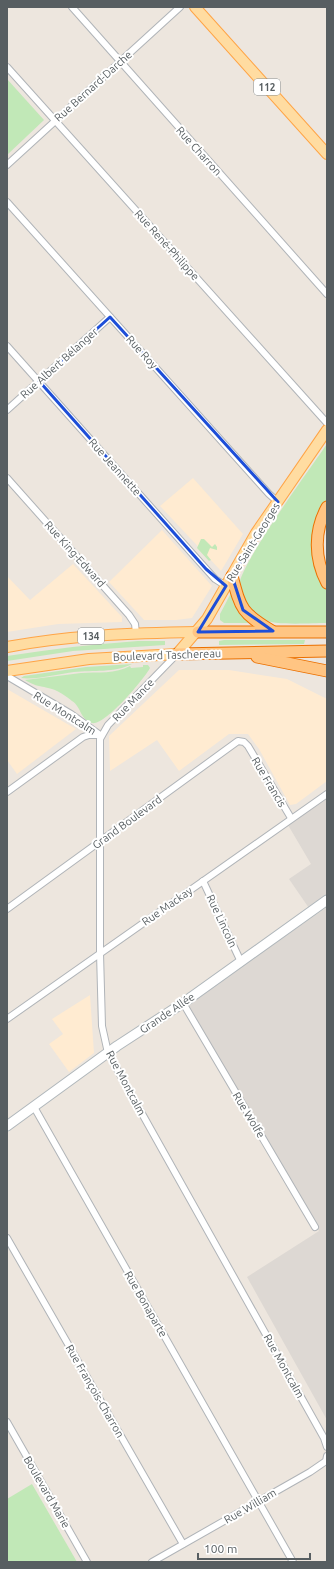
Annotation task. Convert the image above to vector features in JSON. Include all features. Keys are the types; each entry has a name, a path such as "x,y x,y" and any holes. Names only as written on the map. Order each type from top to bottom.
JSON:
{"highway":[{"path":"327,507 320,525 317,545 318,560 327,582"},
{"path":"229,581 243,610 253,620 273,631"},
{"name":"Boulevard Taschereau","path":"198,632 327,632"},
{"name":"Boulevard Taschereau","path":"178,654 327,651"},
{"path":"243,653 327,671"}],"main road":[{"name":"112","path":"195,7 327,154"},
{"name":"Rue Saint-Georges","path":"178,654 198,632 278,502 327,430"},
{"name":"Boulevard Taschereau","path":"7,647 57,640 136,633 198,632"},
{"name":"Boulevard Taschereau","path":"7,671 93,659 178,654"},
{"name":"Grande Allée","path":"7,1126 108,1053 183,1003 327,900"}],"street":[{"name":"Rue Charron","path":"72,7 327,294"},
{"name":"Rue Bernard-Darche","path":"7,165 180,7"},
{"name":"Rue René-Philippe","path":"7,67 327,423"},
{"name":"Rue Roy","path":"7,202 278,502"},
{"name":"Rue Albert Bélanger","path":"7,410 110,317"},
{"name":"Rue Jeannette","path":"7,346 215,579 229,581"},
{"name":"Rue King-Edward","path":"7,478 129,615 135,624 136,633"},
{"name":"Rue Mance","path":"101,735 108,725 178,654"},
{"name":"Rue Montcalm","path":"7,676 75,717 101,735 100,953 102,1026 108,1053 237,1280 324,1438 327,1447"},
{"path":"7,792 83,737 89,735 101,735"},
{"name":"Grand Boulevard","path":"7,909 238,741 244,742 248,746"},
{"name":"Rue Francis","path":"248,746 291,818"},
{"name":"Rue Mackay","path":"7,1019 327,794"},
{"name":"Rue Lincoln","path":"203,881 241,962"},
{"name":"Rue Wolfe","path":"183,1003 315,1227"},
{"name":"Rue Bonaparte","path":"34,1107 293,1562"},
{"name":"Rue François-Charron","path":"7,1238 183,1544"},
{"name":"Boulevard Marie","path":"7,1422 87,1562"},
{"name":"Rue William","path":"152,1562 259,1501 326,1458"}],"highlighted area":[{"path":"110,317 278,502 232,576 243,610 273,631 198,632 226,586 206,569 39,381"}],"shaded area":[{"path":"193,478 243,534 221,571 160,506"},
{"path":"162,530 212,586 192,618 176,620 144,620 109,582"},
{"path":"73,564 122,617 122,622 58,624 7,632 7,576 30,600"},
{"path":"179,670 229,670 287,679 327,699 327,781 296,804 290,805 259,749 248,734 229,734 179,771 157,740 110,771 109,736"},
{"path":"7,689 76,729 17,774 7,760"},
{"path":"327,799 327,898 311,911 289,879 311,864 288,825"},
{"path":"327,907 327,1420 247,1277 319,1231 188,1004"},
{"path":"90,995 94,1053 69,1072 49,1044 63,1034 52,1019"}],"green space":[{"path":"7,79 44,120 7,155"},
{"path":"327,444 327,499 317,517 313,529 312,549 317,572 327,591 327,623 275,623 260,619 252,614 246,606 239,587 242,576 262,539"},
{"path":"201,539 204,539 212,547 215,544 217,547 217,550 210,548 207,555 211,560 209,561 197,548"},
{"path":"231,593 250,623 224,623 220,620 220,614"},
{"path":"224,640 305,640 304,644 219,645 219,641"},
{"path":"138,641 165,641 165,645 73,651 7,661 7,656 23,653"},
{"path":"132,664 111,670 74,672 34,678 21,678 24,676 86,667"},
{"path":"143,665 148,665 150,668 124,701 106,717 98,722 92,723 85,719 75,703 64,695 25,680 81,673 113,671 125,669 130,666 131,668 143,667"},
{"path":"32,1484 77,1562 7,1562 7,1499"}]}
